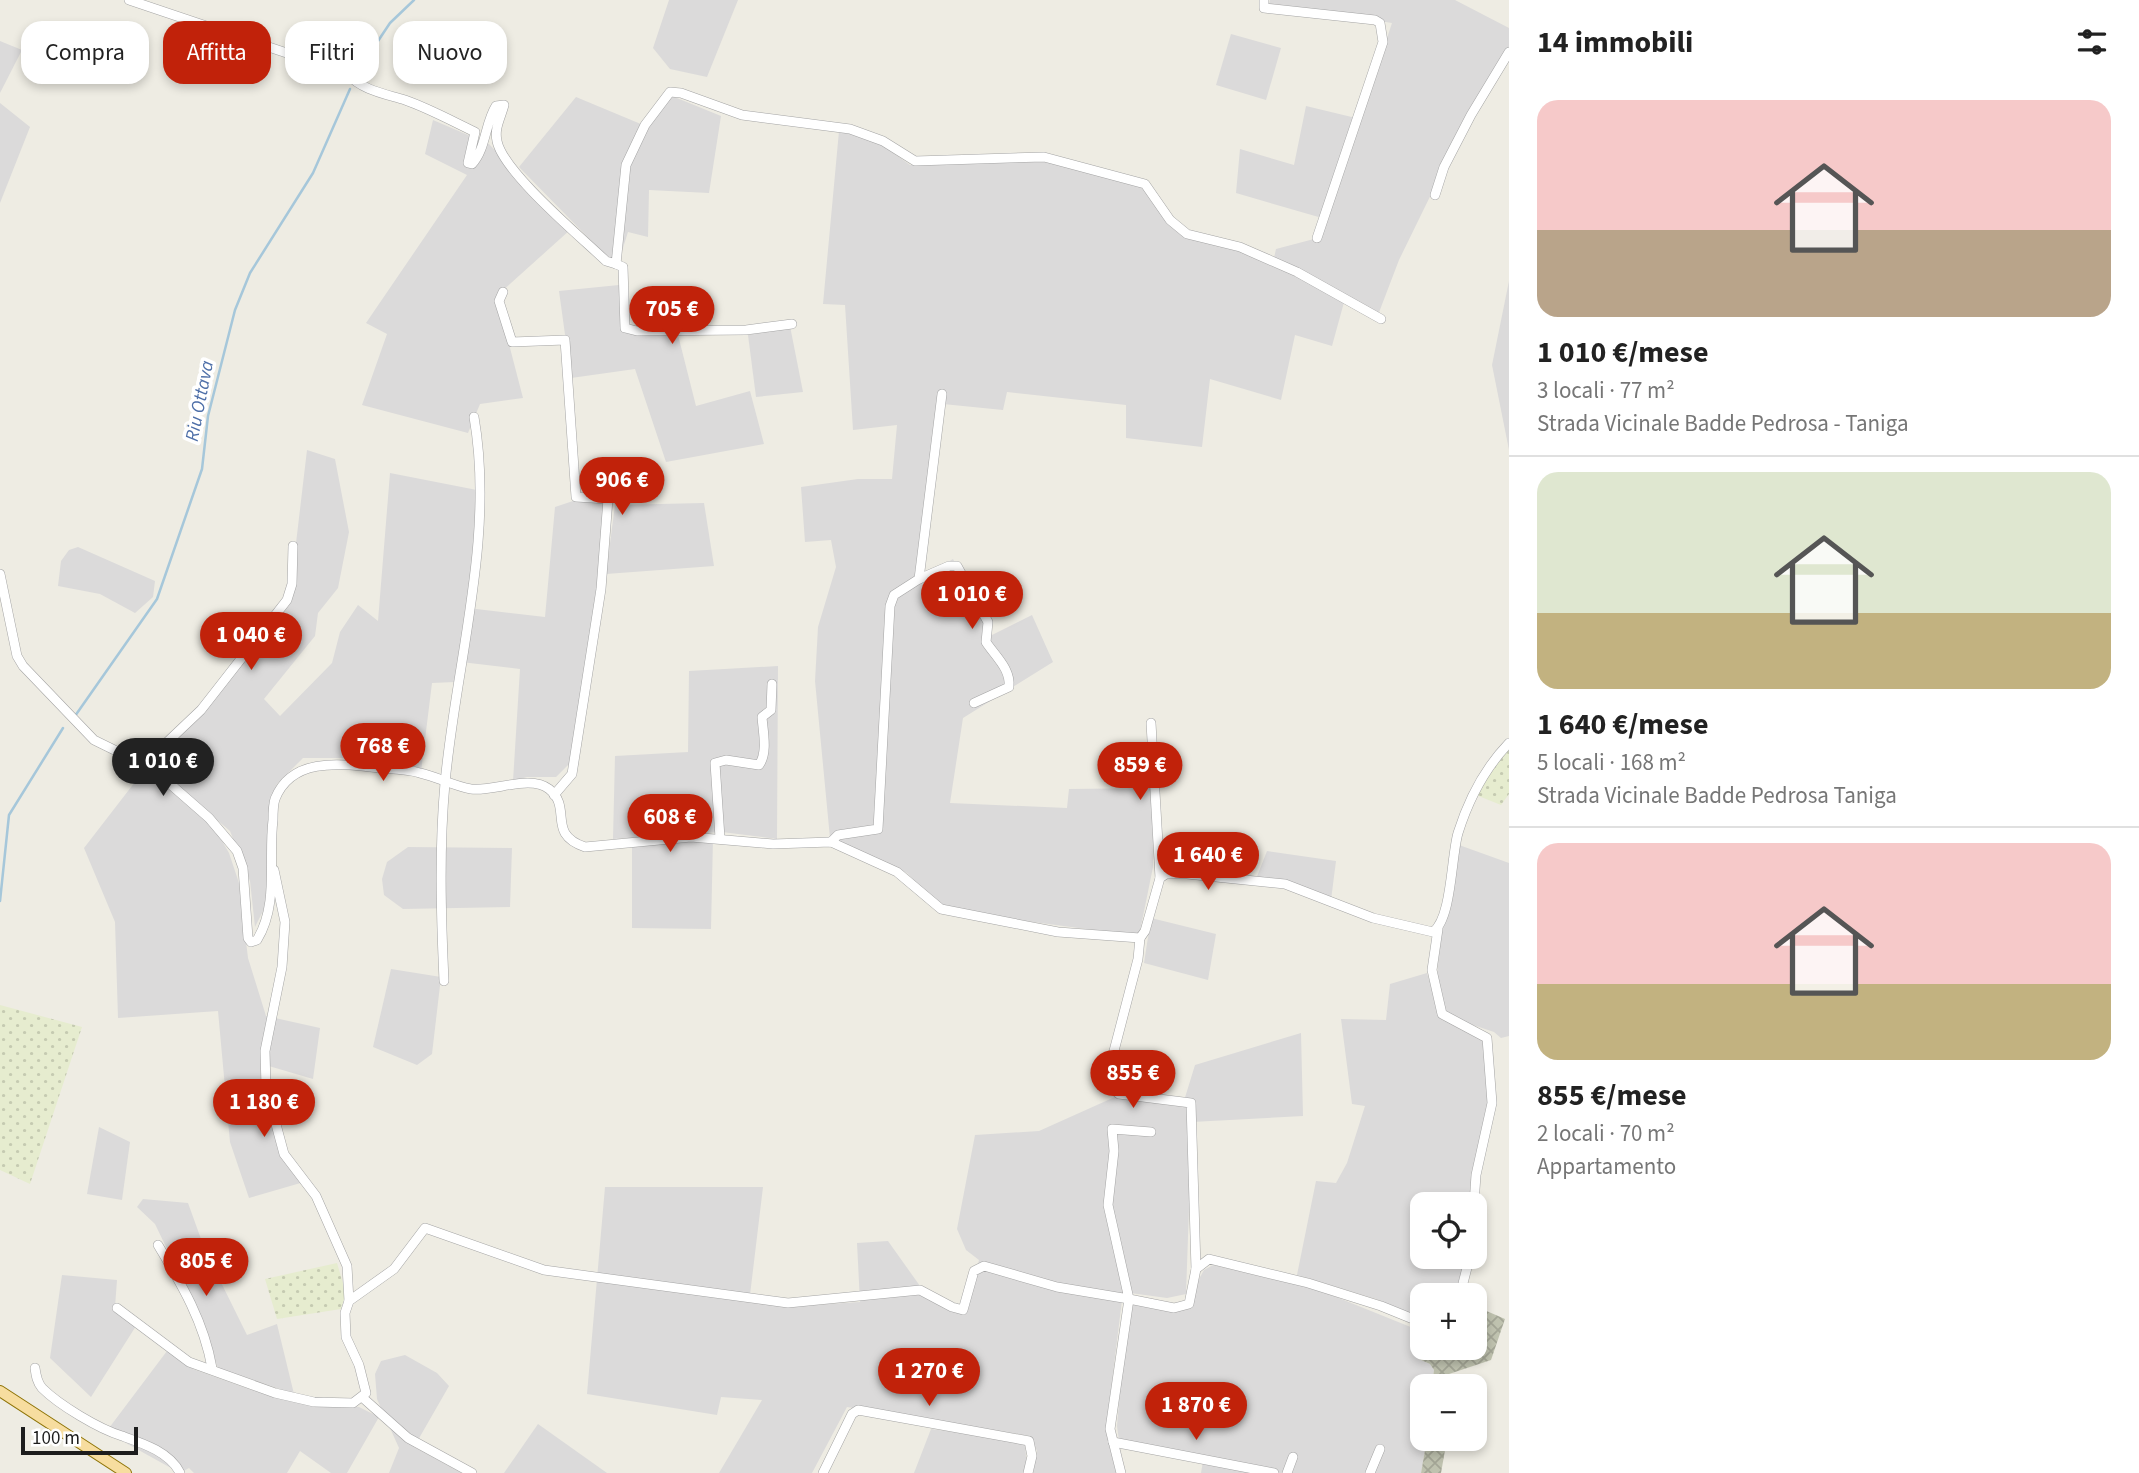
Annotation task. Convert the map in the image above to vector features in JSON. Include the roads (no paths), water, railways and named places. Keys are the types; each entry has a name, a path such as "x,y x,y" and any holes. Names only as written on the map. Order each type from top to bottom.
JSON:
{"main road":[{"path":"0,1391 126,1473"}],"street":[{"path":"130,0 346,74 356,83 380,95 404,100 475,132 467,155 468,163 472,164 478,158 491,114 496,106 504,104 496,127 500,151 548,206 606,261 623,267 625,328 637,331 746,330 792,324"},
{"path":"1264,0 1264,8 1375,20 1380,23 1384,32 1383,42 1317,238"},
{"path":"1434,195 1444,167 1471,115 1509,52"},
{"path":"616,264 626,165 645,125 670,92 681,93 742,115 850,129 883,141 915,161 1044,157 1145,184 1170,220 1187,234 1240,247 1297,272 1381,319"},
{"path":"503,292 499,302 512,342 565,340 576,497 608,499 601,586 572,774 554,795"},
{"path":"919,579 942,394"},
{"path":"444,981 440,867 445,783 475,566 481,461 474,417"},
{"path":"144,765 201,710 287,600 292,584 293,546"},
{"path":"831,842 838,835 878,829 890,606 894,596 919,579 950,566 957,566 988,622 986,642 1010,680 1009,687 974,703"},
{"path":"0,573 18,656 23,666 94,740 144,765 209,818 237,851 243,868 247,937 251,942 257,940 264,929 273,865"},
{"path":"720,838 715,763 726,760 760,765 764,746 762,717 771,710 772,684"},
{"path":"349,1301 394,1269 425,1228 544,1270 788,1303 920,1290 963,1310 974,1271 984,1266 1058,1287 1174,1308 1189,1304 1196,1269 1191,1103 1119,1094 1109,1086 1109,1070 1138,959 1140,938 1145,931 1160,878 1151,723"},
{"path":"1475,1192 1492,1103 1488,1038 1442,1014 1432,970 1459,831 1487,766 1509,743"},
{"path":"117,1308 189,1362 212,1368 275,1393 314,1402 353,1403 363,1398 366,1393 346,1337 345,1313 349,1301 347,1266 316,1196 284,1154 266,1087 265,1051 282,967 285,922 273,865 271,835 275,799 295,774 318,765 345,764 420,772 445,783 487,790 535,783 549,789 559,802 562,831 570,842 584,847 691,837 773,844 831,842 897,872 914,883 941,909 1058,932 1140,938"},
{"path":"1160,878 1166,874 1187,874 1285,884 1385,921 1433,932 1438,929"},
{"path":"1121,1473 1110,1429 1129,1299 1108,1205 1114,1151 1112,1129 1151,1132"},
{"path":"158,1245 190,1298 207,1337 212,1368"},
{"path":"1196,1269 1209,1259 1308,1283 1410,1318"},
{"path":"35,1368 37,1381 43,1389 91,1422 121,1436 142,1440 176,1465 180,1473"},
{"path":"363,1398 408,1438 472,1473"},
{"path":"824,1473 852,1414 858,1410 1029,1441 1032,1457 1028,1473"},
{"path":"1113,1442 1274,1473"},
{"path":"1370,1473 1380,1449"},
{"path":"1287,1473 1293,1457"}],"waterway":[{"name":"Riu Ottava","path":"379,40 390,23 414,0"},
{"name":"Riu Ottava","path":"75,716 157,599 202,469 208,416 235,310 250,273 313,173 350,89"},
{"name":"Riu Ottava","path":"0,901 9,815 63,728"}]}
